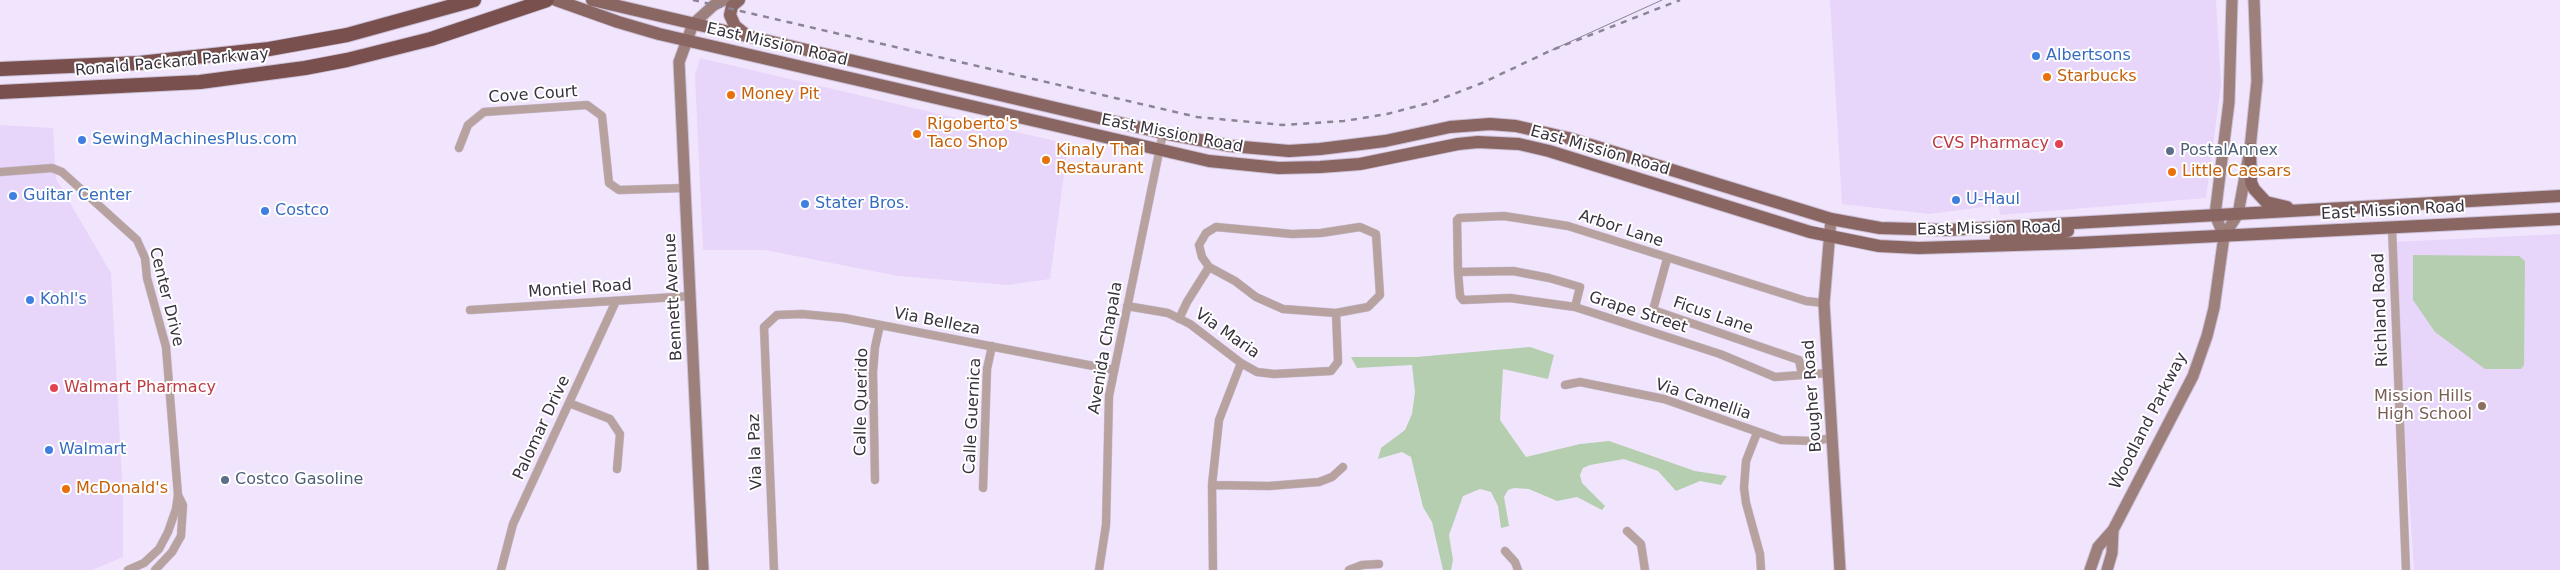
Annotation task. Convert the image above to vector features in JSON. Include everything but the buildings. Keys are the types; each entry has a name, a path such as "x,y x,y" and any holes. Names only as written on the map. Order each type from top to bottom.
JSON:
{"highway":[{"name":"Ronald Packard Parkway","path":"0,69 139,63 269,49 366,30 474,0"},
{"name":"Ronald Packard Parkway","path":"0,92 200,82 305,68 431,39 547,0"},
{"path":"0,63 43,67"}],"main road":[{"name":"East Mission Road","path":"556,0 618,22 687,40 1159,151 1239,165 1320,167 1360,164 1458,144 1478,142 1518,144 1549,151 1830,237 1880,246 1957,247 2560,219"},
{"name":"East Mission Road","path":"592,0 1163,133 1231,146 1289,151 1353,147 1464,125 1516,126 1568,138 1832,219 1880,228 1918,231 2560,196"},
{"path":"740,0 732,6 730,15 735,26 747,36"},
{"path":"908,92 914,85 945,82"},
{"path":"2250,149 2251,182 2259,197 2276,205 2309,210"},
{"path":"1957,247 1980,239 2090,228 2093,221"}],"street":[{"path":"693,24 724,0"},
{"name":"Woodland Parkway","path":"2224,236 2216,215 2229,102 2232,0"},
{"name":"Woodland Parkway","path":"2090,570 2098,547 2113,530 2193,376 2207,336 2214,308 2224,236 2238,214 2250,149 2257,81 2254,0"},
{"name":"Bennett Avenue","path":"693,24 679,62 704,570"},
{"name":"Cove Court","path":"459,148 468,124 484,112 587,105 602,116 609,183 619,190 684,188"},
{"name":"Avenida Chapala","path":"1099,570 1106,525 1106,431 1109,396 1163,133"},
{"name":"Center Drive","path":"0,172 52,168 62,172 137,240 145,258 147,278 166,347 178,494 176,509 168,532 159,549 144,563 128,570"},
{"name":"Arbor Lane","path":"1458,272 1457,220 1459,218 1504,216 1568,226 1667,259 1806,301 1824,303"},
{"name":"Bougher Road","path":"1832,219 1824,303 1840,570"},
{"path":"1216,227 1292,234 1321,233 1360,227 1376,234 1381,292 1373,304 1368,307 1336,314 1283,309 1256,297 1235,281 1210,267 1202,257 1199,245 1206,233 1216,227"},
{"name":"Richland Road","path":"2392,228 2406,570"},
{"name":"Ficus Lane","path":"1667,259 1653,310 1799,360 1802,375"},
{"path":"1179,318 1186,302 1210,267"},
{"path":"1458,272 1512,271 1549,278 1580,287 1575,306"},
{"name":"Grape Street","path":"1458,272 1460,296 1463,300 1510,298 1575,306 1720,354 1775,377 1828,373"},
{"name":"Montiel Road","path":"470,310 691,296"},
{"name":"Palomar Drive","path":"501,570 513,524 616,301"},
{"name":"Via Maria","path":"1127,306 1168,313 1179,318 1190,324 1241,363 1257,372 1274,374 1331,372 1338,362 1336,314"},
{"name":"Via Belleza","path":"765,333 764,327 777,315 810,314 880,325 1114,370"},
{"name":"Calle Querido","path":"875,480 873,372 880,325"},
{"name":"Via la Paz","path":"765,333 774,570"},
{"name":"Calle Guernica","path":"983,488 987,369 992,346"},
{"path":"1213,570 1212,485 1218,420 1241,363"},
{"name":"Via Camellia","path":"1565,386 1580,382 1664,399 1780,440 1814,441 1832,438"},
{"path":"569,404 610,419 620,434 617,468"},
{"path":"1757,433 1746,461 1744,488 1760,554 1761,570"},
{"path":"1212,485 1269,486 1319,482 1332,477 1343,467"},
{"name":"Center Drive","path":"155,570 168,558 181,536 183,506 178,494"},
{"name":"Woodland Parkway","path":"2107,570 2112,553 2113,530"},
{"path":"1626,531 1640,544 1646,570"},
{"path":"1505,551 1515,562 1518,570"},
{"path":"1349,570 1362,565 1380,564"}],"shaded area":[{"path":"1830,0 2216,0 2221,85 2206,198 2000,215 1999,205 1929,214 1842,204"},
{"path":"700,58 1068,144 1050,279 1008,285 898,276 765,250 703,250 695,75"},
{"path":"0,125 53,128 56,179 111,273 123,499 123,557 92,570 0,570"},
{"name":"Mission Hills High School","path":"2560,234 2560,570 2414,570 2392,242"}],"green space":[{"path":"2413,255 2519,256 2525,261 2524,365 2521,369 2485,369 2435,332 2413,300"},
{"path":"1530,347 1554,355 1548,379 1503,369 1500,420 1526,457 1580,444 1609,441 1695,471 1727,476 1721,485 1700,481 1676,491 1658,471 1624,459 1590,465 1583,468 1580,475 1582,483 1605,506 1602,510 1577,497 1557,501 1529,489 1514,488 1508,490 1504,497 1509,526 1501,528 1498,506 1491,492 1480,489 1463,496 1449,535 1453,560 1451,570 1443,570 1432,522 1423,507 1411,457 1402,452 1378,459 1381,448 1405,430 1412,414 1415,392 1412,365 1357,368 1351,357 1416,357"}],"tram line":[{"path":"1552,50 1662,0"}],"railway":[{"path":"693,0 1197,117 1283,125 1344,121 1387,114 1433,102 1482,83 1552,50 1680,0"}],"place":[{"name":"Albertsons","path":"2036,56"},
{"name":"Starbucks","path":"2047,77"},
{"name":"Money Pit","path":"731,95"},
{"name":"Rigoberto's Taco Shop","path":"917,134"},
{"name":"SewingMachinesPlus.com","path":"82,140"},
{"name":"CVS Pharmacy","path":"2059,144"},
{"name":"PostalAnnex","path":"2170,151"},
{"name":"Kinaly Thai Restaurant","path":"1046,160"},
{"name":"Little Caesars","path":"2172,172"},
{"name":"Guitar Center","path":"13,196"},
{"name":"U-Haul","path":"1956,200"},
{"name":"Stater Bros.","path":"805,204"},
{"name":"Costco","path":"265,211"},
{"name":"Kohl's","path":"30,300"},
{"name":"Walmart Pharmacy","path":"54,388"},
{"name":"Mission Hills High School","path":"2482,406"},
{"name":"Walmart","path":"49,450"},
{"name":"Costco Gasoline","path":"225,480"},
{"name":"McDonald's","path":"66,489"}]}
